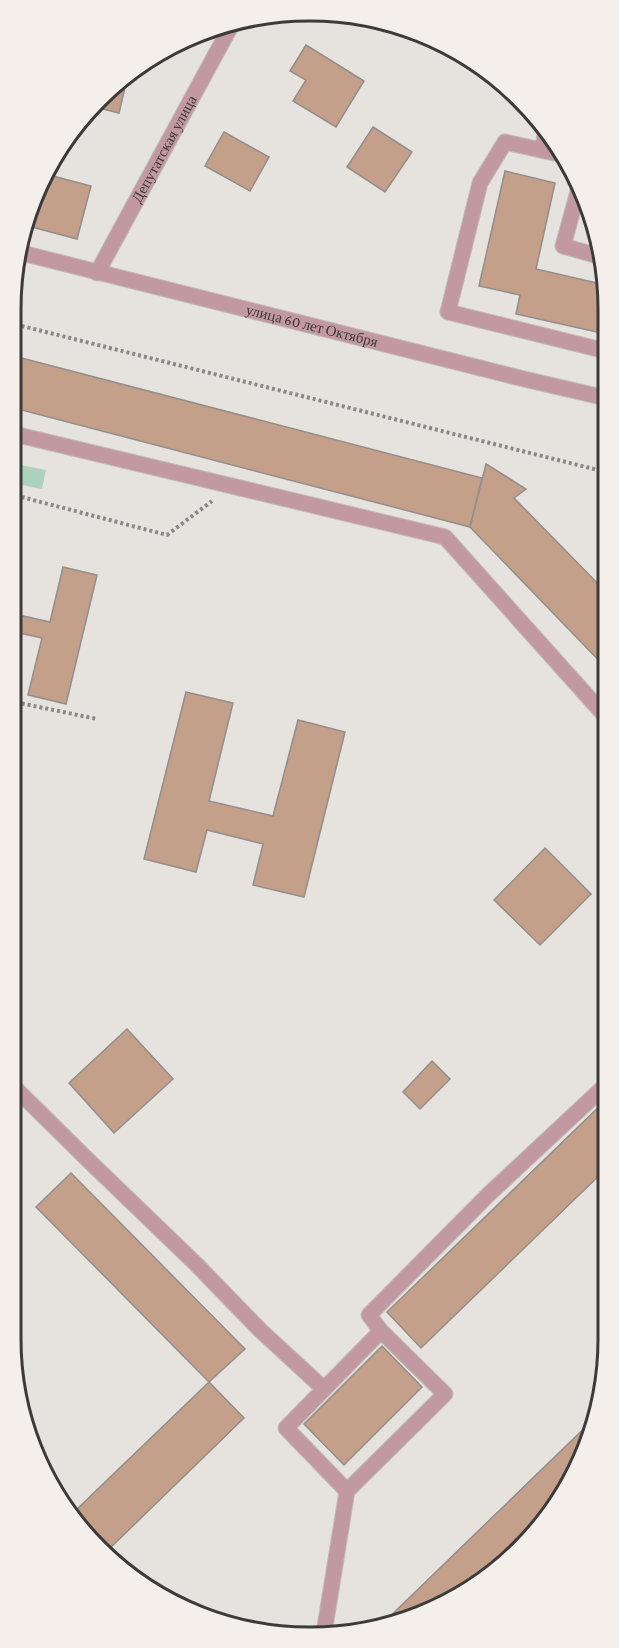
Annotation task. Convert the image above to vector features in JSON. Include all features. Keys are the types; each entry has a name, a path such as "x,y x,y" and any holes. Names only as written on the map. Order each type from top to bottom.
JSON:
{"street":[{"name":"Депутатская улица","path":"97,273 227,33"},
{"path":"551,152 505,142 480,183 448,312 598,349"},
{"path":"542,150 544,142"},
{"path":"576,199 563,246 592,253"},
{"name":"улица 60 лет Октября","path":"27,254 598,396"},
{"path":"21,436 445,537 598,708"},
{"path":"325,1626 347,1491 445,1394 381,1331 369,1315 489,1194 598,1092"},
{"path":"21,1094 197,1265 260,1330 324,1389"},
{"path":"347,1491 286,1428 381,1331"}],"path":[{"path":"21,327 598,470"},
{"path":"21,497 167,535 232,485"},
{"path":"21,703 97,719"}],"green space":[{"path":"21,465 46,470 42,489 21,485"}],"building":[{"path":"306,45 364,81 336,127 293,101 306,80 290,71"},
{"path":"125,88 119,113 102,109"},
{"path":"373,127 412,152 385,192 347,167"},
{"path":"224,132 269,157 250,191 205,166"},
{"path":"505,171 555,183 536,269 597,283 598,332 516,314 520,295 479,286"},
{"path":"54,176 91,186 77,239 33,227"},
{"path":"21,358 482,478 470,527 21,410"},
{"path":"486,464 526,489 514,498 598,584 598,660 470,527"},
{"path":"63,567 97,575 66,704 28,695 42,638 21,633 21,615 50,622"},
{"path":"186,692 233,703 209,801 273,816 298,720 345,732 304,897 253,885 263,844 207,830 196,872 144,859"},
{"path":"545,848 591,894 540,945 494,900"},
{"path":"127,1029 173,1079 114,1133 69,1083"},
{"path":"432,1061 450,1079 420,1109 403,1092"},
{"path":"598,1108 598,1177 421,1348 387,1312"},
{"path":"71,1173 245,1349 209,1382 36,1207"},
{"path":"382,1346 422,1387 344,1465 304,1424"},
{"path":"209,1382 244,1418 110,1548 77,1509"},
{"path":"584,1429 559,1483 538,1514 514,1543 485,1567 454,1588 420,1605 392,1615"}]}
